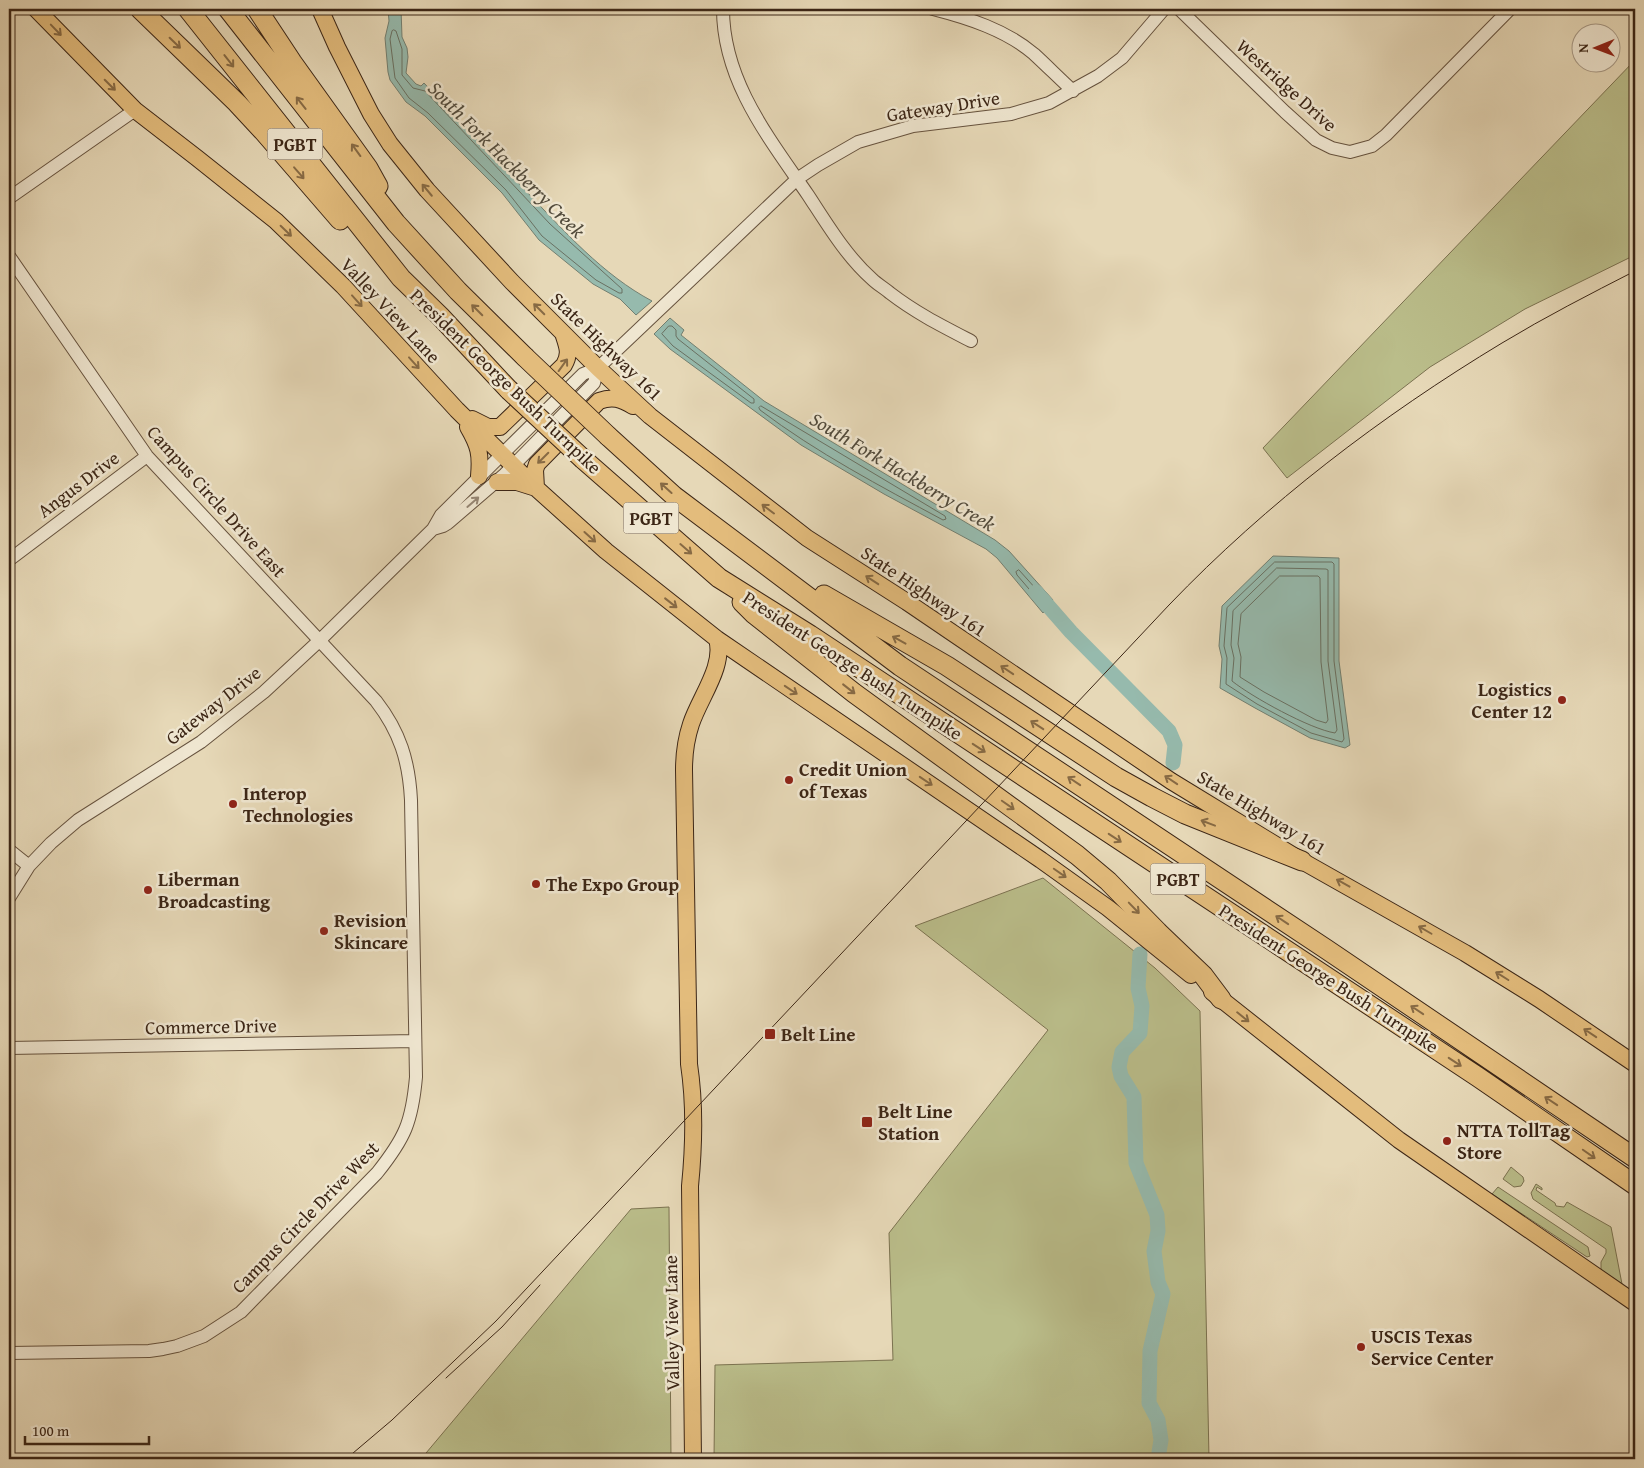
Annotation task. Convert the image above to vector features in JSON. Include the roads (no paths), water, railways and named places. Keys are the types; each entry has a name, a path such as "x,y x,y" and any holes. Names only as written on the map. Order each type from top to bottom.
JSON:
{"highway":[{"path":"140,9 257,124 350,232 401,278"},
{"name":"President George Bush Turnpike","path":"188,9 401,278 440,316 509,390 583,459 719,578 810,635 1478,1077 1635,1185"},
{"name":"President George Bush Turnpike","path":"228,9 396,223 458,291 524,357 674,496 900,666 1334,954 1635,1158"},
{"path":"257,9 292,62 368,168 396,223"},
{"path":"732,540 756,551 825,596 946,666 1116,776 1152,797 1185,814 1302,860"},
{"path":"719,578 754,614 854,694 1077,854 1108,881 1163,938 1203,975 1221,999"}],"main road":[{"name":"Valley View Lane","path":"36,9 135,110 276,221 343,286 457,410 536,488 606,551 717,639 719,648 718,659 712,678 690,725 684,757 688,1064 692,1085 693,1157 690,1186 693,1459"},
{"name":"State Highway 161","path":"320,9 353,80 390,144 443,208 512,282 598,368 650,416 807,538 907,602 1171,781 1302,860 1465,953 1539,999 1635,1064"},
{"path":"457,410 488,427 500,427 564,365 568,358 569,350 563,333"},
{"path":"496,482 517,482 536,488 535,470 537,464 599,401 606,398 620,398 650,416"},
{"path":"457,410 477,442 480,476"},
{"path":"717,639 1088,894 1399,1140 1635,1303"},
{"path":"712,678 731,665 751,663"}],"street":[{"path":"724,9 723,20 731,61 754,116 831,230 872,280 919,314 971,341"},
{"path":"933,9 964,17 1008,36 1033,53 1073,91"},
{"name":"Gateway Drive","path":"9,898 29,866 51,843 78,820 140,782 207,737 264,692 433,529 441,515 583,374 598,368 797,179 858,142 884,134 913,126 1011,114 1049,103 1098,76 1122,58 1164,9"},
{"name":"Westridge Drive","path":"1179,9 1316,140 1332,148 1350,152 1372,146 1386,135 1510,9"},
{"path":"9,198 135,110"},
{"name":"Campus Circle Drive East","path":"9,256 146,456 319,641"},
{"name":"Gateway Drive","path":"433,529 448,523 513,466 594,383 598,368"},
{"name":"Angus Drive","path":"9,560 146,456"},
{"name":"Campus Circle Drive West","path":"9,1353 149,1351 177,1346 204,1336 241,1312 377,1173 403,1137 411,1116 416,1077 410,779 404,753 389,718 376,701 319,641"},
{"path":"9,850 29,866"},
{"name":"Commerce Drive","path":"9,1048 414,1041"}],"water":[{"path":"388,9 401,9 402,37 407,48 408,57 406,73 416,84 421,86 424,83 585,251 617,278 652,301 636,315 620,299 593,284 539,240 502,193 425,116 406,102 390,80 388,72 385,38 389,21"},
{"path":"670,318 684,330 681,335 764,401 995,540 1009,551 1053,600 1043,613 997,558 986,549 884,494 801,445 670,349 654,334"},
{"path":"1273,556 1339,558 1339,661 1350,745 1345,748 1310,738 1220,688 1222,659 1219,646 1222,606"}],"waterway":[{"name":"South Fork Hackberry Creek","path":"1036,592 1071,632 1169,731 1175,745 1173,763"},
{"name":"South Fork Hackberry Creek","path":"1140,954 1138,988 1142,1006 1140,1033 1122,1052 1119,1067 1121,1076 1134,1097 1136,1163 1157,1215 1158,1231 1154,1251 1158,1282 1163,1294 1150,1351 1149,1403 1158,1420 1161,1440 1158,1459"}],"tram line":[{"path":"346,1459 392,1420 496,1321 1169,605 1245,531 1327,463 1413,400 1518,333 1635,271"},
{"path":"446,1378 502,1327 540,1285"}],"place":[{"name":"Logistics Center 12","path":"1562,700"},
{"name":"Credit Union of Texas","path":"789,780"},
{"name":"Interop Technologies","path":"233,804"},
{"name":"The Expo Group","path":"536,884"},
{"name":"Liberman Broadcasting","path":"148,890"},
{"name":"Revision Skincare","path":"324,931"},
{"name":"Belt Line","path":"770,1034"},
{"name":"Belt Line Station","path":"867,1122"},
{"name":"NTTA TollTag Store","path":"1447,1141"},
{"name":"USCIS Texas Service Center","path":"1361,1347"}]}
